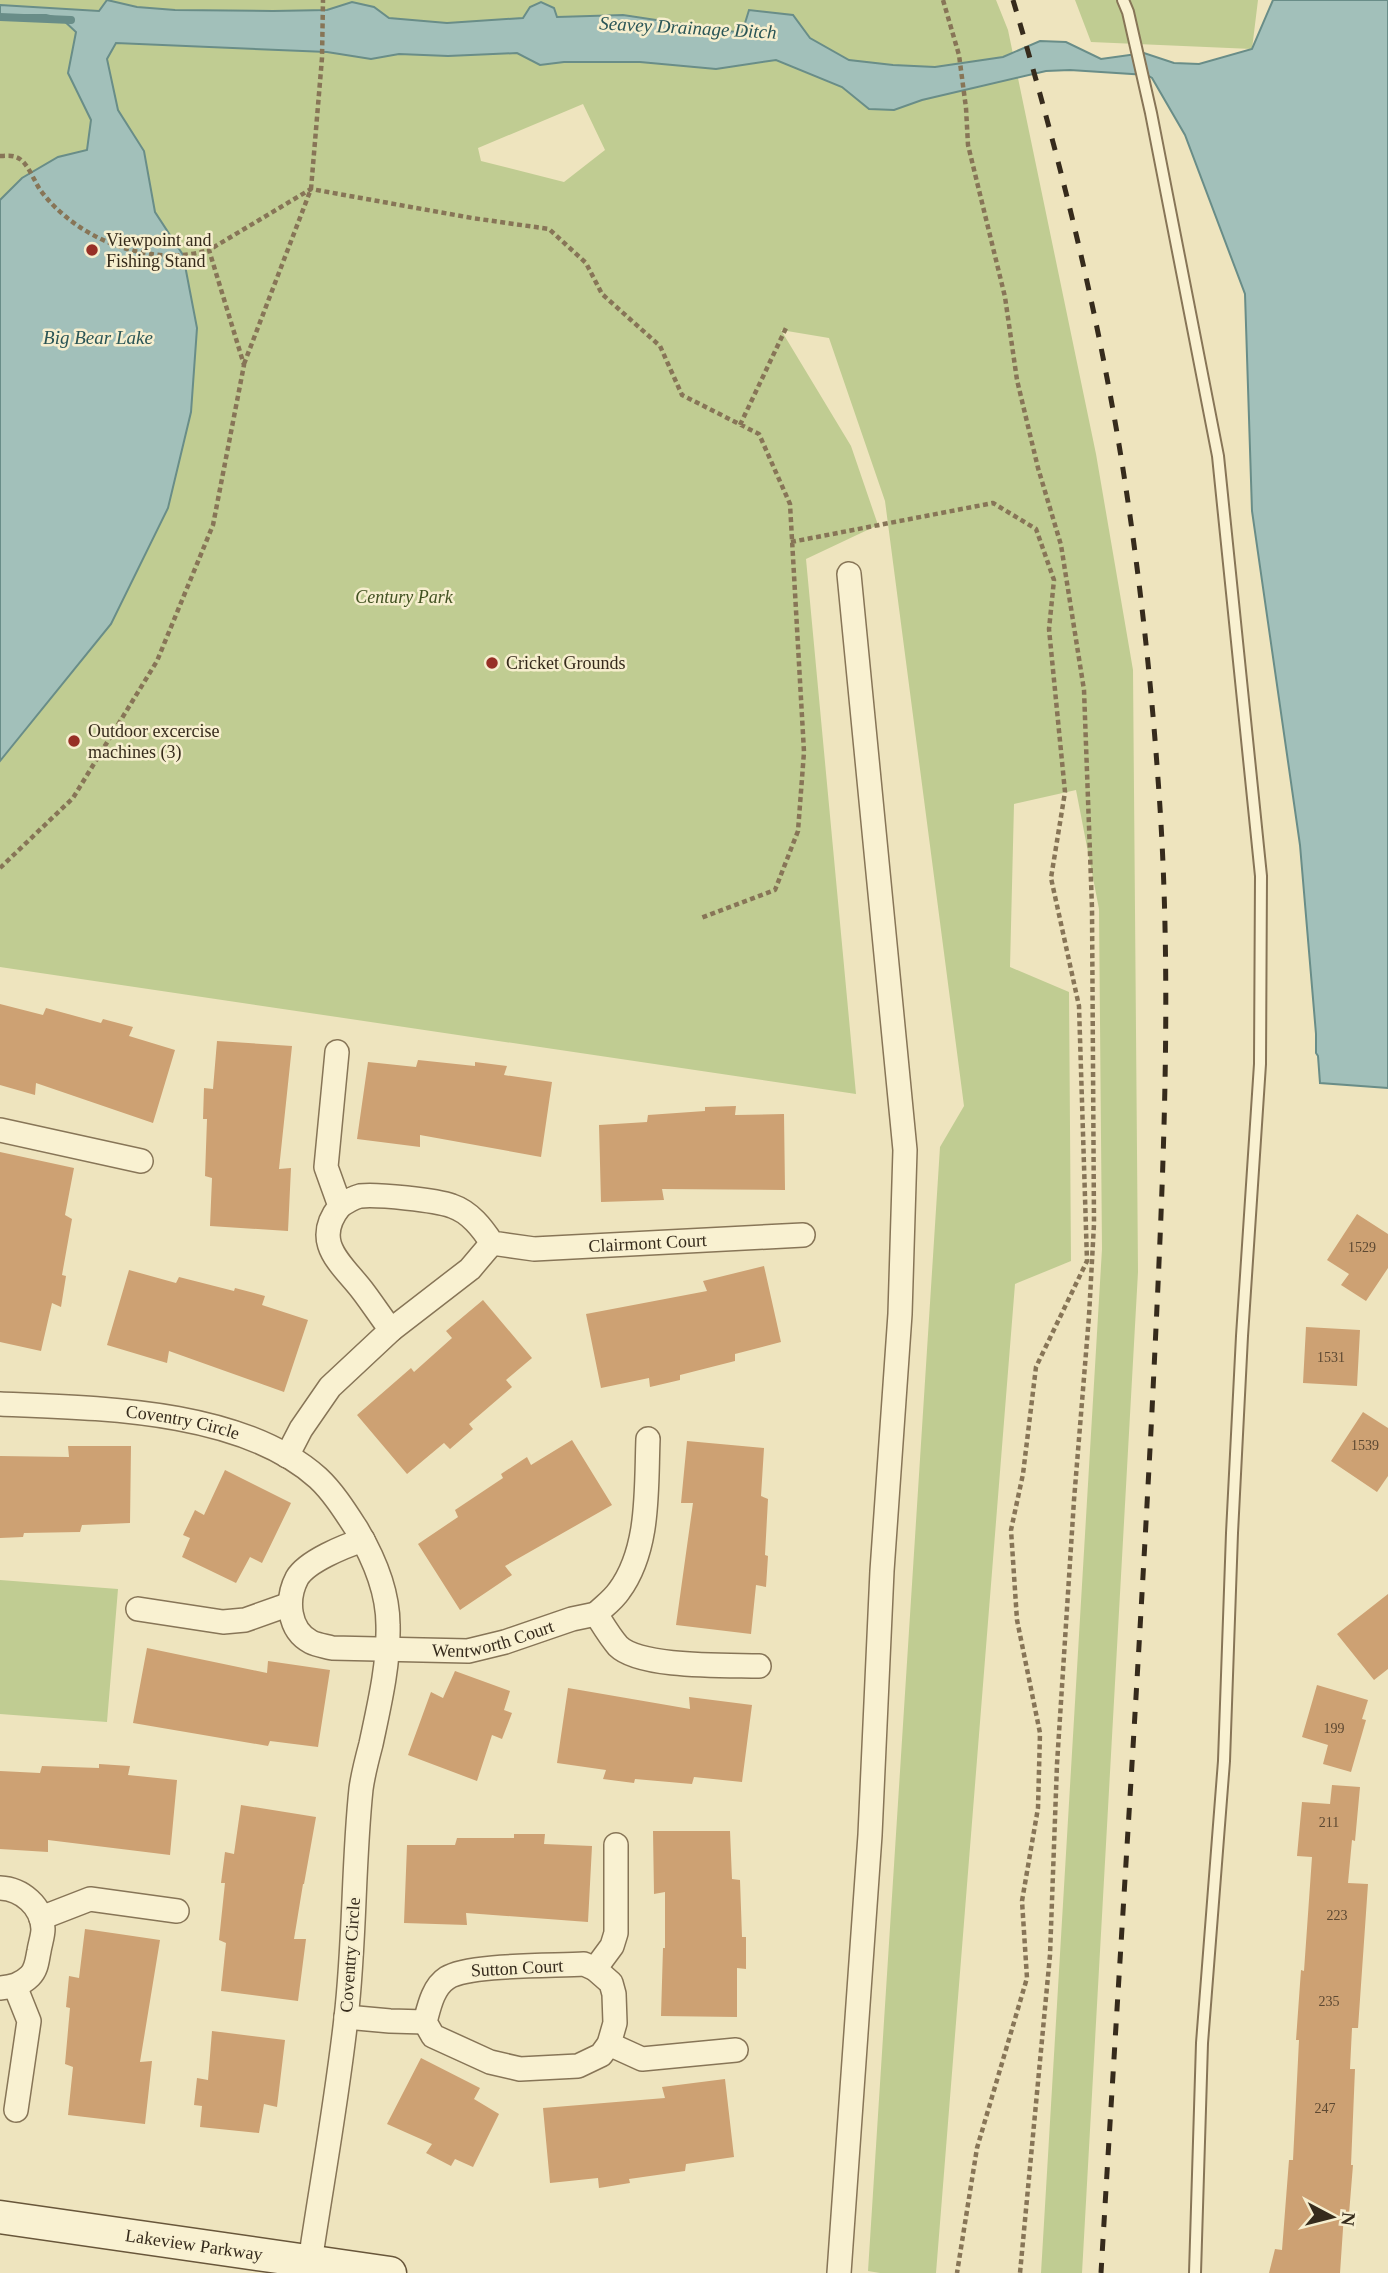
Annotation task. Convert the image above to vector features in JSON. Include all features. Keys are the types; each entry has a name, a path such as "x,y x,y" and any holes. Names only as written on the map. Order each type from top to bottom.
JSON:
{"street":[{"path":"839,2273 870,1835 883,1571 900,1314 905,1150 849,574"},
{"path":"337,1052 326,1167 340,1206"},
{"path":"0,1130 141,1161"},
{"path":"287,1456 301,1429 330,1387 391,1330 470,1269 492,1242 477,1222 454,1206 424,1200 361,1196 340,1206 333,1215 328,1233 331,1250 337,1262 391,1330"},
{"name":"Clairmont Court","path":"492,1242 534,1249 803,1235"},
{"name":"Coventry Circle","path":"0,1404 110,1409 153,1414 217,1428 269,1445 318,1479 343,1507 377,1569 385,1594 387,1649 378,1709 361,1786 346,2017 310,2262"},
{"path":"648,1439 645,1510 639,1553 619,1591 596,1615 619,1647 641,1658 651,1661 759,1666"},
{"path":"363,1540 339,1548 297,1577 289,1604 291,1619 311,1642 332,1648 387,1649"},
{"path":"138,1609 223,1622 245,1620 289,1604"},
{"name":"Wentworth Court","path":"387,1649 468,1651 505,1642 572,1619 596,1615"},
{"path":"346,2017 425,2022 433,2036 490,2062 520,2069 578,2066 601,2055 609,2045 615,2023 614,1994 611,1983 595,1969 612,1946 616,1933 616,1845"},
{"path":"0,1888 20,1893 33,1903 41,1918 43,1930 36,1967 29,1977 7,1987 29,2021 16,2110"},
{"path":"41,1918 90,1899 177,1912"},
{"name":"Sutton Court","path":"425,2022 432,1997 444,1979 464,1970 584,1964 595,1969"},
{"path":"609,2045 642,2059 736,2050"},
{"name":"Lakeview Parkway","path":"0,2217 390,2273"}],"lane":[{"path":"1123,0 1151,113 1217,456 1261,876 1260,1077 1236,1468 1224,1761 1202,2043 1195,2273"}],"path":[{"path":"943,0 959,55 968,145 1005,297 1017,380 1038,468 1061,545 1084,690 1092,908 1094,1224 1057,1765 1050,1955 1020,2273"},
{"path":"0,868 73,798 157,661 213,525 244,365 311,188 323,1"},
{"path":"0,156 16,157 23,162 41,192 64,215 93,234 126,250 156,256 209,250 311,188 472,218 549,229 586,262 602,294 660,346 682,395 759,434 790,504 804,752 798,831 775,890 701,918"},
{"path":"209,250 244,365"},
{"path":"740,425 787,326"},
{"path":"791,542 993,503 1036,529 1054,580 1049,629 1065,792 1051,878 1079,1006 1087,1261 1036,1367 1023,1474 1011,1530 1017,1620 1040,1733 1038,1808 1022,1901 1027,1978 977,2148 957,2273"}],"green space":[{"name":"Century Park","path":"0,0 996,0 1008,30 1096,454 1133,670 1138,1272 1082,2273 1041,2273 1102,1249 1099,909 1076,790 1014,804 1010,967 1069,992 1071,1261 1015,1284 936,2273 868,2271 940,1147 964,1106 885,501 829,338 781,330 851,446 878,525 806,559 856,1094 0,967","holes":["583,104 605,150 564,182 481,161 478,148"]},
{"path":"1075,0 1258,0 1252,49 1091,42"},
{"path":"0,1580 118,1589 107,1722 0,1714"}],"water":[{"name":"Big Bear Lake","path":"107,0 137,7 175,10 273,11 327,10 352,2 374,7 389,18 447,23 523,18 530,7 541,2 554,8 557,17 623,15 742,33 749,10 793,15 810,38 849,60 935,67 1003,57 1040,41 1066,42 1101,59 1144,53 1174,63 1199,64 1252,49 1273,0 1388,0 1388,1088 1320,1083 1300,845 1252,511 1245,294 1185,135 1152,78 1147,75 1046,71 922,100 894,110 869,109 842,87 776,60 716,69 640,62 564,62 540,65 517,53 448,56 399,54 371,59 327,52 116,43 107,59 118,110 144,151 155,212 183,255 197,328 191,412 168,508 111,624 0,761 0,200 22,178 58,157 87,150 91,120 68,73 76,32 62,19 46,15 0,15 0,5 99,11"}],"building":[{"path":"0,1004 43,1015 46,1008 101,1023 103,1019 133,1027 129,1036 175,1050 153,1123 36,1083 35,1095 0,1085"},
{"path":"217,1041 292,1046 279,1169 291,1168 288,1231 210,1226 212,1178 205,1176 207,1119 203,1119 204,1088 213,1089"},
{"path":"418,1060 475,1066 475,1062 507,1066 504,1075 552,1082 541,1157 420,1135 420,1147 357,1139 368,1062 416,1067"},
{"path":"736,1106 735,1115 784,1114 785,1190 662,1189 664,1200 601,1202 599,1125 647,1122 648,1115 705,1111 705,1107"},
{"path":"0,1152 74,1168 65,1215 72,1219 62,1275 66,1276 61,1307 52,1303 41,1351 0,1342"},
{"path":"1357,1214 1388,1234 1388,1268 1366,1301 1341,1285 1349,1274 1327,1260"},
{"path":"764,1266 781,1342 735,1354 735,1361 680,1375 680,1380 650,1387 649,1378 601,1388 586,1314 707,1291 703,1281"},
{"path":"129,1270 176,1283 179,1277 265,1296 262,1305 308,1320 284,1392 169,1351 167,1363 107,1345"},
{"path":"483,1300 532,1358 506,1380 512,1387 469,1424 473,1429 450,1449 444,1443 407,1474 357,1415 411,1368 414,1372 452,1338 446,1331"},
{"path":"1306,1327 1360,1330 1357,1386 1303,1383"},
{"path":"1363,1412 1388,1428 1388,1476 1377,1492 1331,1461"},
{"path":"572,1440 612,1505 505,1566 512,1575 460,1610 418,1544 458,1517 455,1510 503,1478 501,1474 527,1457 531,1465"},
{"path":"687,1441 764,1448 761,1496 768,1499 766,1587 756,1585 751,1634 676,1625 693,1503 681,1503"},
{"path":"68,1446 131,1446 130,1523 82,1525 80,1532 24,1533 23,1537 0,1538 0,1456 69,1457"},
{"path":"225,1470 291,1503 262,1563 250,1557 236,1583 182,1557 190,1538 183,1535 195,1510 204,1515"},
{"path":"1388,1594 1388,1669 1374,1680 1337,1634"},
{"path":"147,1648 267,1673 268,1661 330,1670 318,1747 270,1741 268,1746 133,1723"},
{"path":"455,1671 510,1691 504,1710 512,1713 502,1739 492,1735 477,1781 408,1755 431,1692 443,1698"},
{"path":"1317,1685 1368,1700 1362,1719 1366,1720 1351,1772 1323,1764 1328,1745 1302,1737"},
{"path":"568,1688 690,1709 689,1697 752,1705 742,1782 694,1777 692,1784 635,1779 634,1783 603,1779 606,1770 557,1763"},
{"path":"99,1764 130,1766 128,1775 177,1780 170,1855 48,1840 48,1852 0,1849 0,1771 40,1773 42,1766 99,1768"},
{"path":"1332,1785 1360,1787 1348,1883 1368,1884 1358,2028 1352,2028 1350,2069 1355,2069 1349,2214 1344,2214 1340,2273 1269,2273 1275,2249 1282,2250 1289,2160 1293,2160 1299,2040 1296,2040 1312,1857 1297,1856 1302,1802 1330,1804"},
{"path":"241,1805 316,1817 294,1939 306,1939 298,2001 221,1991 226,1943 219,1940 225,1883 221,1883 225,1852 234,1854"},
{"path":"653,1831 730,1831 732,1879 740,1880 742,1937 746,1937 746,1969 737,1968 737,2017 661,2016 665,1892 654,1894"},
{"path":"514,1834 545,1834 544,1844 592,1846 588,1922 466,1913 467,1925 404,1923 407,1845 455,1845 457,1838 514,1838"},
{"path":"85,1929 160,1940 140,2062 152,2061 145,2124 68,2115 73,2067 65,2064 70,2008 66,2007 69,1976 79,1978"},
{"path":"212,2031 285,2040 277,2107 264,2104 259,2133 200,2127 202,2106 194,2105 197,2078 208,2080"},
{"path":"421,2058 480,2088 474,2099 499,2114 473,2167 455,2159 451,2166 426,2153 432,2144 387,2124"},
{"path":"725,2079 734,2157 686,2164 685,2171 629,2179 630,2183 599,2188 598,2178 550,2183 543,2108 665,2098 662,2087"}],"waterway":[{"name":"Seavey Drainage Ditch","path":"0,17 71,20"}],"railway":[{"path":"1013,0 1077,239 1115,421 1144,630 1163,858 1166,1016 1159,1253 1140,1627 1101,2273"}],"place":[{"name":"Viewpoint and Fishing Stand","path":"92,250"},
{"name":"Cricket Grounds","path":"492,663"},
{"name":"Outdoor excercise machines (3)","path":"74,741"}]}
